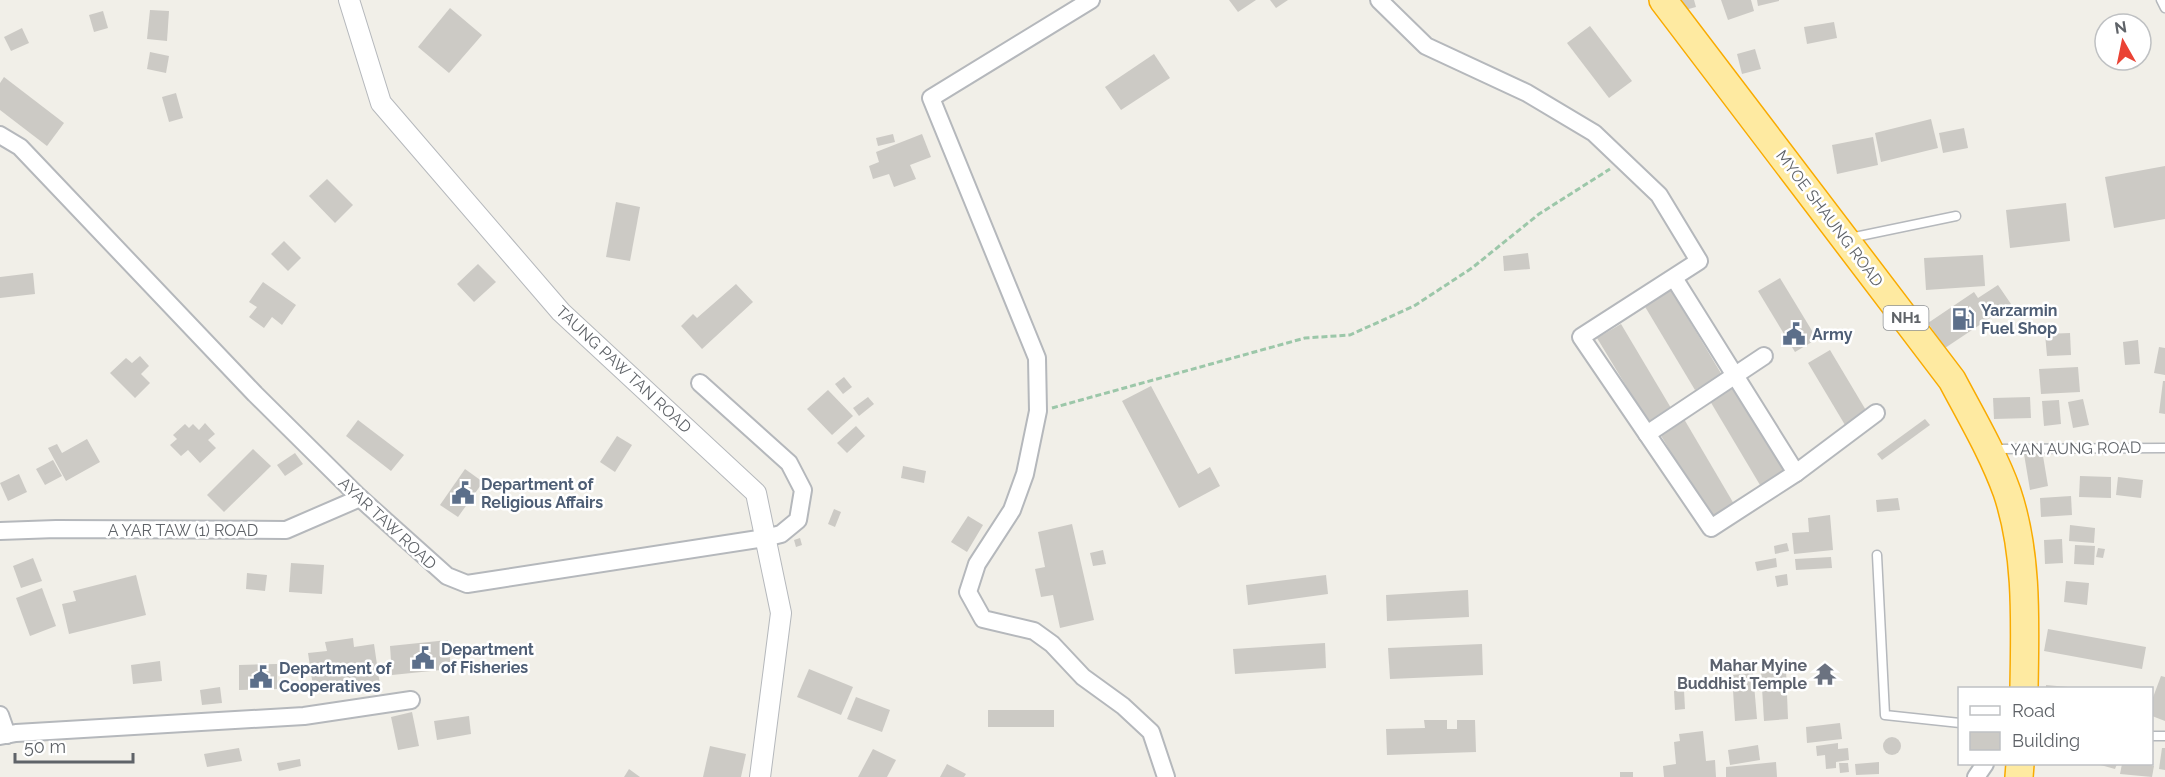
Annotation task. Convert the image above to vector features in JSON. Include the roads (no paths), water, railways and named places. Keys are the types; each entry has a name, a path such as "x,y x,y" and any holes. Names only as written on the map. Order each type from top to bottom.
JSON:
{"highway":[{"name":"MYOE SHAUNG ROAD","path":"1663,0 1953,380 2007,492 2022,566 2024,687"}],"street":[{"name":"TAUNG PAW TAN ROAD","path":"349,0 381,104 561,312 756,493 782,613 760,777"},
{"path":"1091,0 931,98 1037,358 1038,411 1024,474 1012,510 977,564 968,592 983,619 1034,631 1052,644 1083,677 1123,706 1151,732 1166,777"},
{"path":"1378,0 1426,46 1527,93 1594,133 1659,195 1699,261 1581,337 1711,528 1796,473 1876,413"},
{"name":"AYAR TAW ROAD","path":"0,135 20,147 255,394 360,498 447,576 467,584 765,538 781,534 798,520 803,490 789,463 700,383"},
{"path":"1674,278 1796,473"},
{"path":"1647,434 1764,356"},
{"name":"A YAR TAW (1) ROAD","path":"0,531 56,529 286,530 360,498"},
{"path":"0,715 4,735 304,716 411,700"}],"lane":[{"path":"2161,0 2165,8"},
{"path":"1846,239 1956,216"},
{"name":"YAN AUNG ROAD","path":"1988,449 2165,448"},
{"path":"1877,555 1885,715 1958,723"}],"place":[{"name":"Yarzarmin Fuel Shop","path":"1963,319"},
{"name":"Army","path":"1794,334"},
{"name":"Department of Religious Affairs","path":"463,493"},
{"name":"Department of Fisheries","path":"423,658"},
{"name":"Mahar Myine Buddhist Temple","path":"1825,674"},
{"name":"Department of Cooperatives","path":"261,677"}]}
